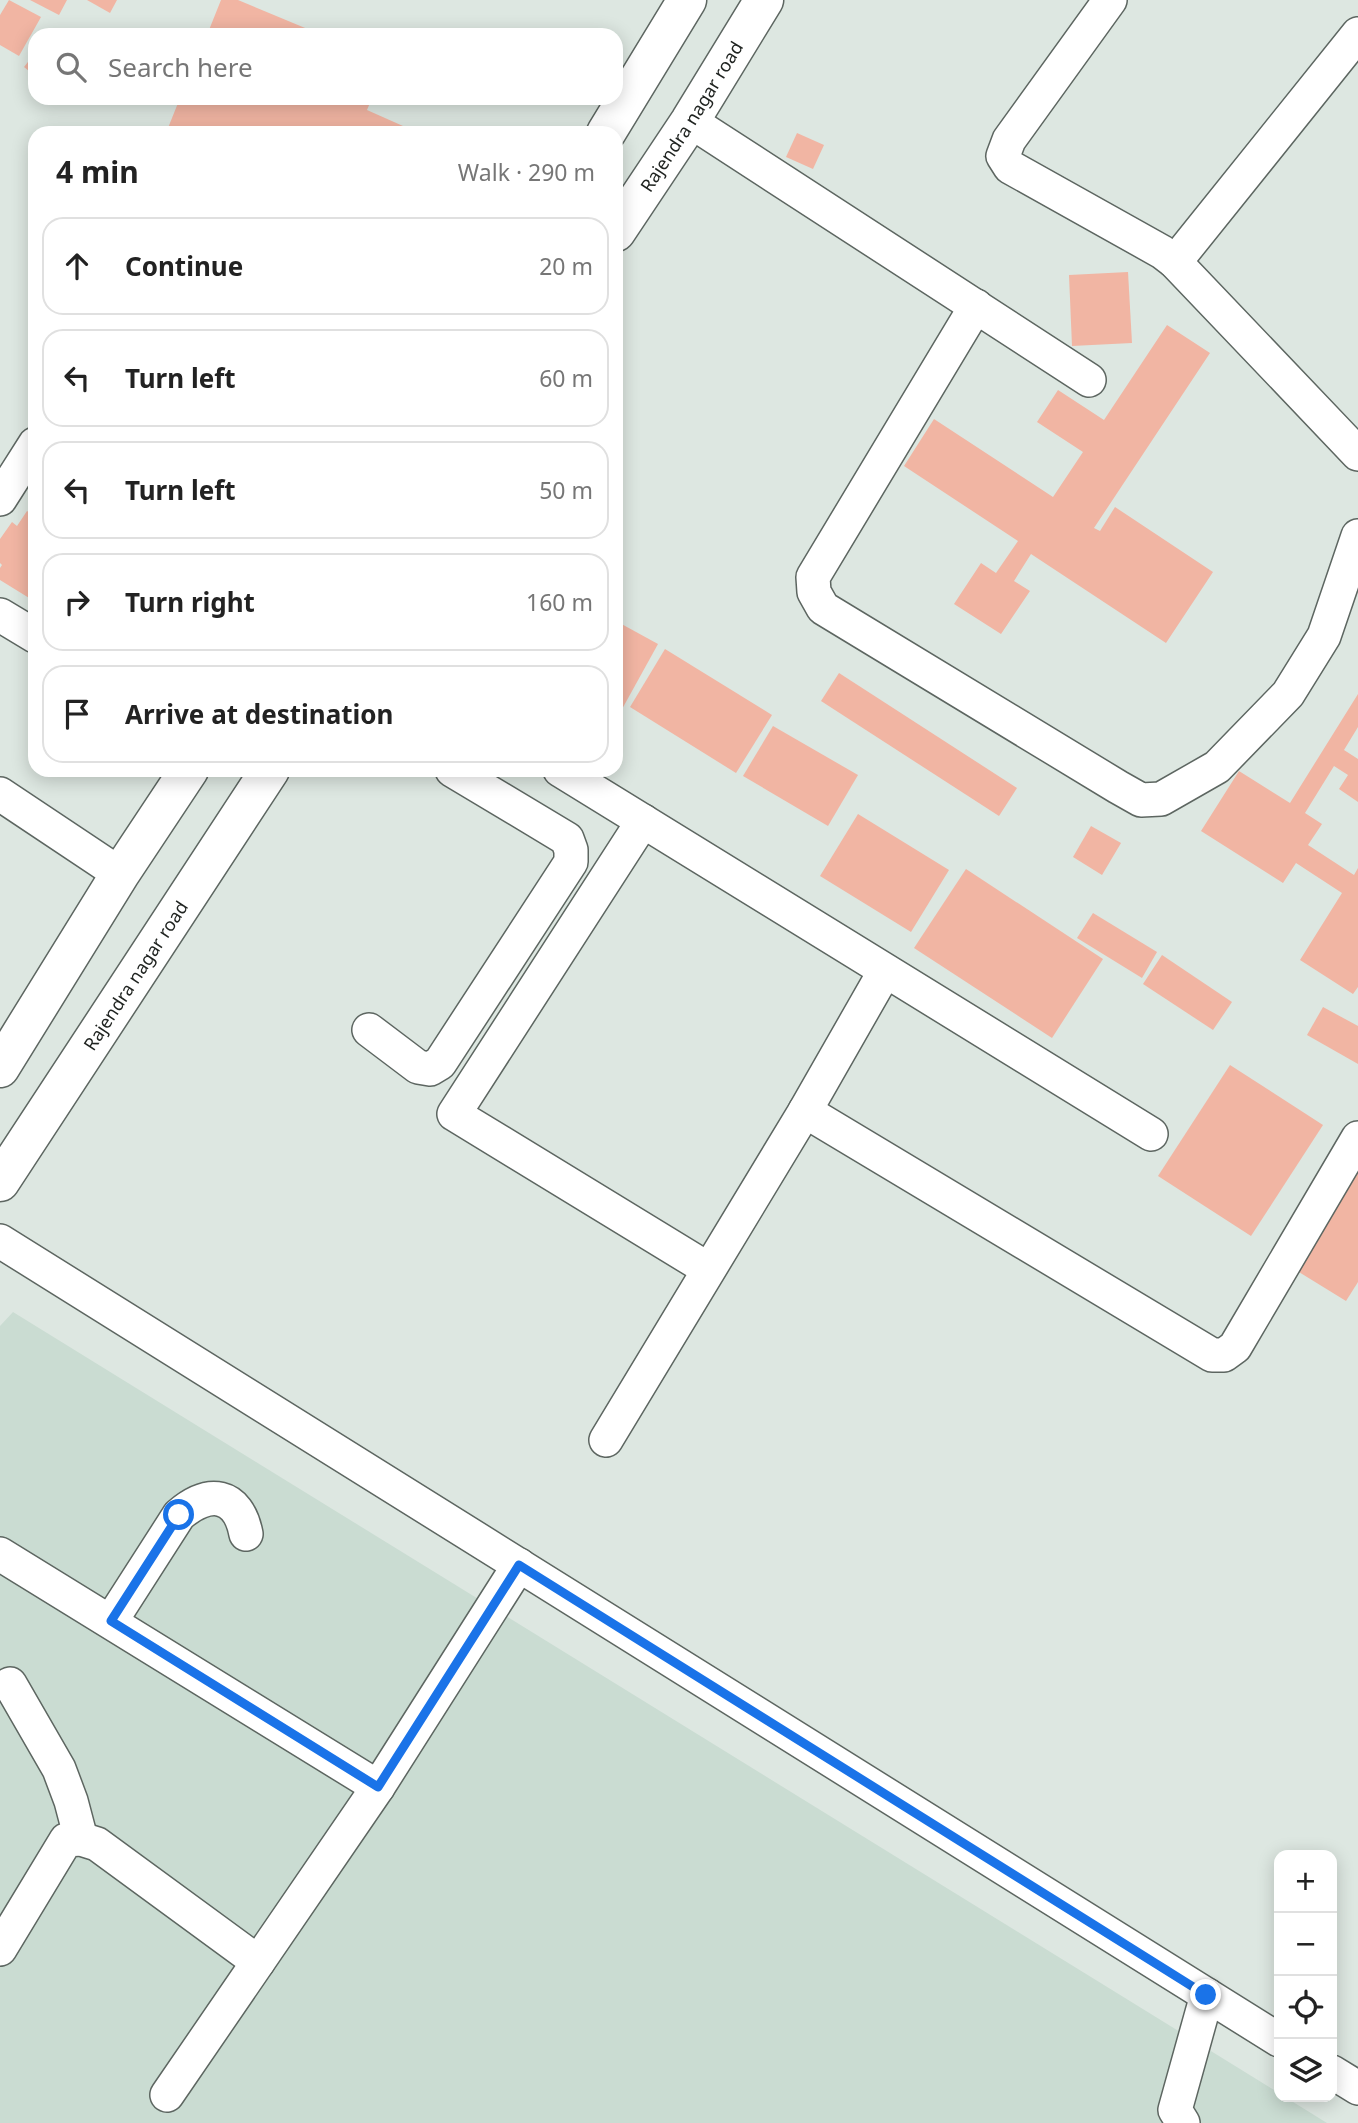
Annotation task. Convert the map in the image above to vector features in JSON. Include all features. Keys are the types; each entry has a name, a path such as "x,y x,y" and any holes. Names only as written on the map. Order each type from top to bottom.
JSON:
{"main road":[{"path":"610,126 687,0"},
{"name":"Rajendra nagar road","path":"623,222 690,121 764,0"},
{"path":"0,1068 120,874 184,777"},
{"name":"Rajendra nagar road","path":"0,1182 265,777"}],"street":[{"path":"1110,0 1009,140 1003,156 1010,167 1175,262 1358,454"},
{"path":"1175,262 1358,34"},
{"path":"690,121 1089,380"},
{"path":"976,306 814,577 814,592 823,608 1118,787 1142,800 1161,799 1217,767 1288,694 1324,636 1358,536"},
{"path":"0,499 28,455"},
{"path":"0,615 28,632"},
{"path":"369,1030 418,1067 430,1069 440,1063 571,862 571,850 566,839 464,777"},
{"path":"571,777 1151,1134"},
{"path":"0,794 120,874"},
{"path":"643,821 454,1114 708,1269"},
{"path":"606,1440 805,1111 885,971"},
{"path":"805,1111 1212,1355 1224,1355 1235,1347 1358,1138"},
{"path":"0,1241 1277,2039"},
{"path":"111,1621 179,1515 193,1503 208,1499 226,1500 243,1515 246,1534"},
{"path":"0,1554 378,1787"},
{"path":"167,2095 378,1787 519,1565"},
{"path":"10,1684 59,1769 81,1839"},
{"path":"0,1949 66,1840 81,1839 97,1844 258,1962"},
{"path":"1182,2123 1174,2110 1206,1995"},
{"path":"1337,2075 1358,2088"}],"shaded area":[{"path":"13,1312 1274,2090 1274,2102 1293,2102 1327,2123 0,2123 0,1326"}],"building":[{"path":"9,0 41,17 35,28 28,28 28,40 19,56 0,45 0,15"},
{"path":"30,0 67,0 59,15"},
{"path":"87,0 117,0 110,13"},
{"path":"221,0 238,0 305,28 210,28"},
{"path":"177,105 369,105 367,110 403,126 169,126"},
{"path":"797,133 824,145 813,169 786,157"},
{"path":"1128,272 1132,343 1072,346 1069,275"},
{"path":"1167,325 1210,353 1094,528 1100,531 1115,507 1213,572 1166,643 1031,554 1014,581 1030,591 1001,634 954,604 981,563 996,573 1018,541 904,466 934,419 1053,497 1083,452 1037,422 1058,390 1104,420"},
{"path":"28,512 28,597 0,580 0,539 12,522 17,526"},
{"path":"623,625 658,644 623,707"},
{"path":"665,649 772,715 736,773 630,707"},
{"path":"839,673 1017,788 999,816 821,701"},
{"path":"1358,694 1358,727 1344,750 1358,759 1358,802 1339,789 1348,775 1334,766 1305,813 1322,824 1308,845 1354,875 1358,868 1358,987 1353,994 1300,960 1342,893 1296,863 1283,883 1201,831 1239,771 1290,803"},
{"path":"773,726 858,775 828,826 743,776"},
{"path":"858,814 949,870 911,932 820,876"},
{"path":"1091,826 1121,843 1102,875 1073,857"},
{"path":"966,869 1103,959 1052,1038 914,948"},
{"path":"1093,913 1157,952 1142,978 1077,938"},
{"path":"1162,955 1232,1002 1213,1030 1143,984"},
{"path":"1323,1007 1358,1026 1358,1064 1307,1035"},
{"path":"1230,1065 1323,1125 1251,1236 1158,1176"},
{"path":"1358,1168 1358,1282 1346,1301 1294,1269"}],"route":[{"path":"179,1515 111,1621 378,1787 519,1565 1206,1995"}]}
